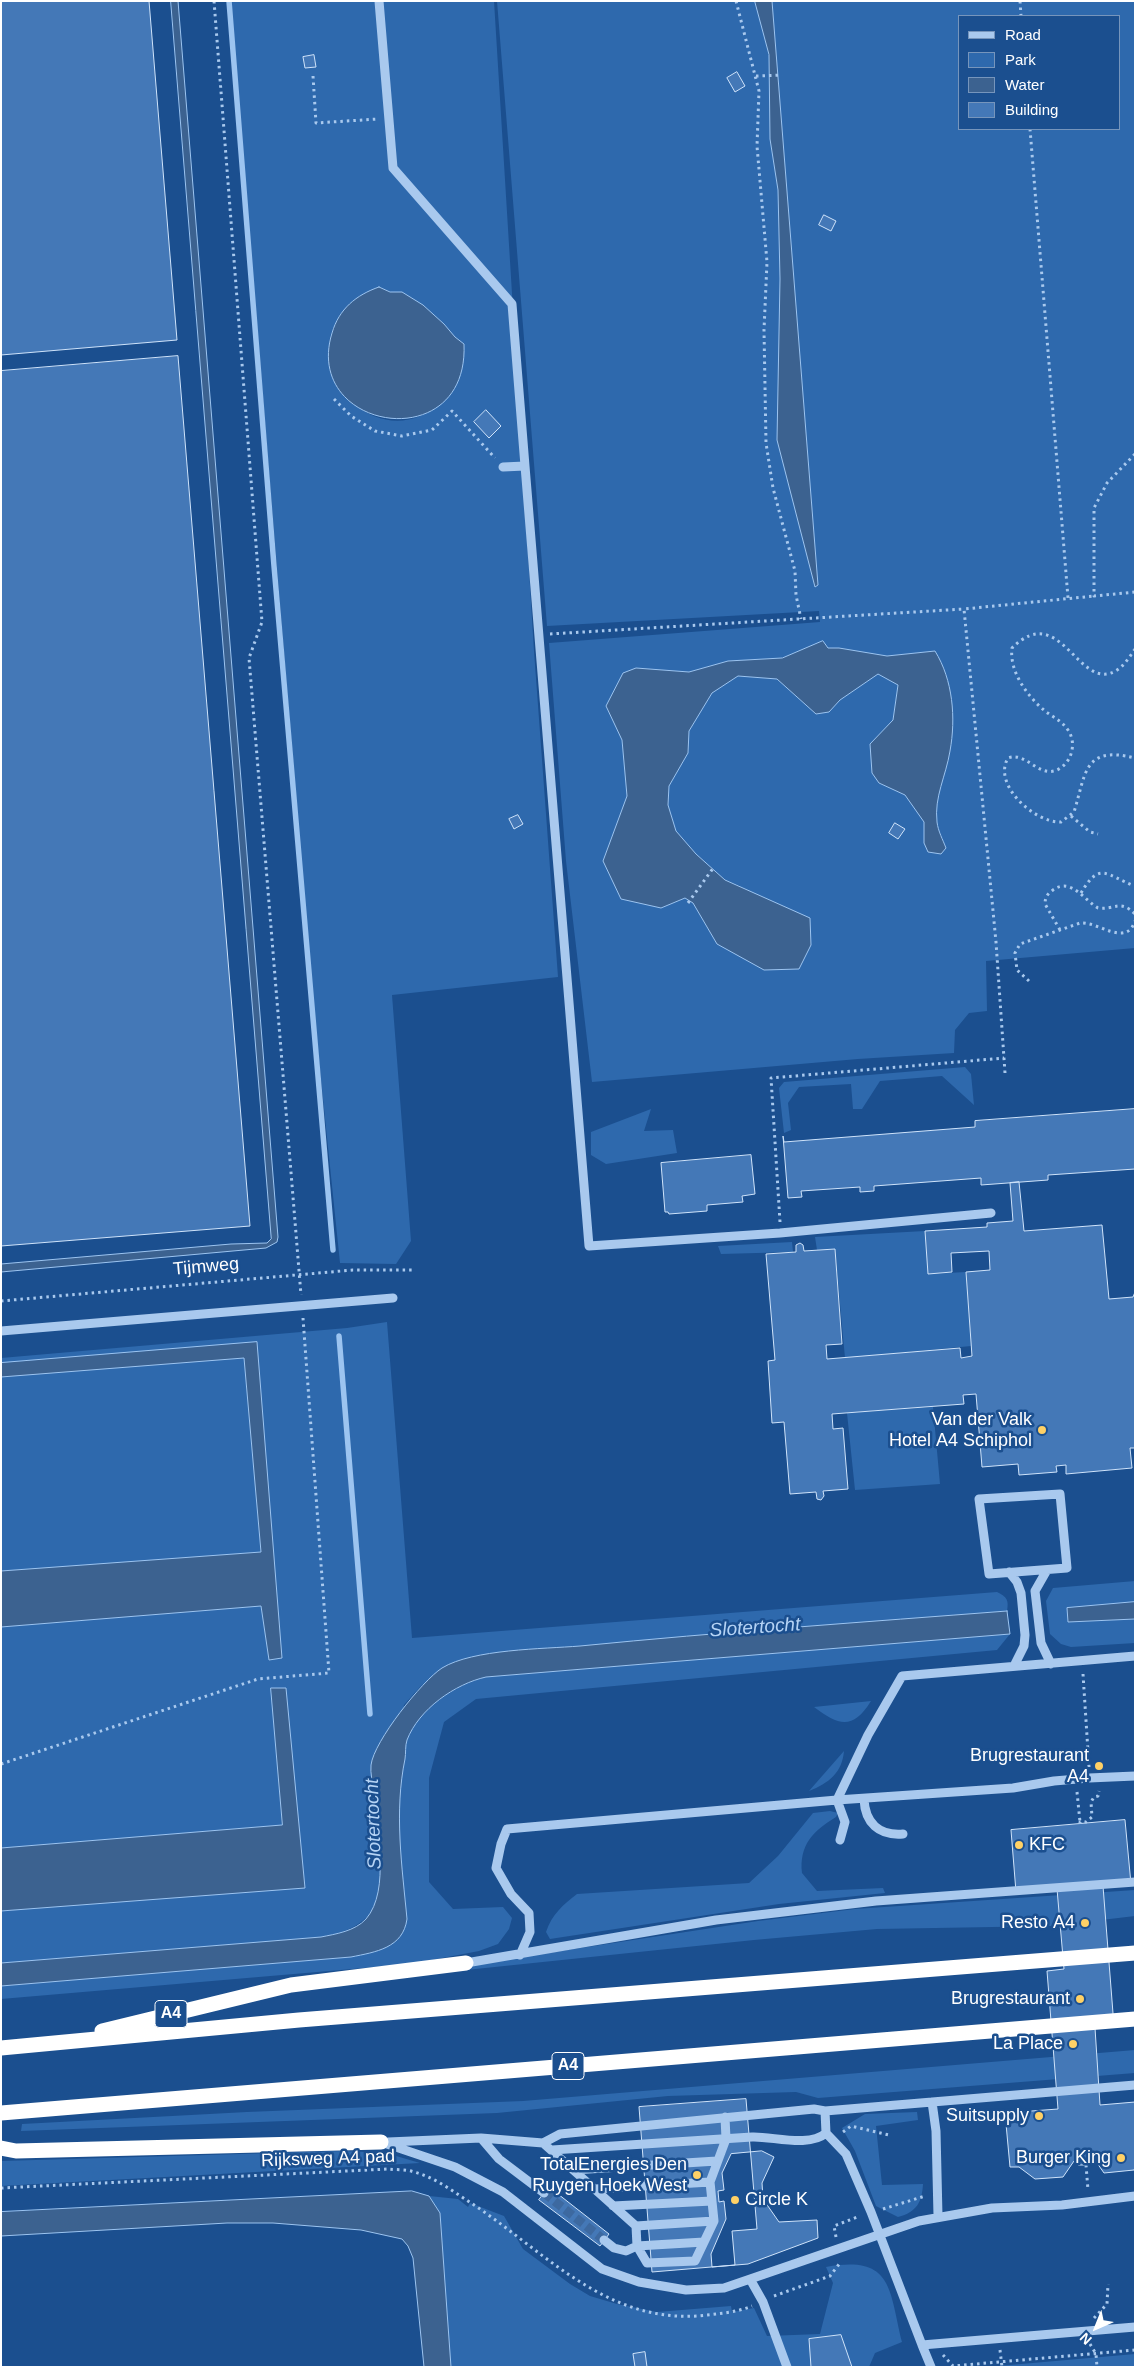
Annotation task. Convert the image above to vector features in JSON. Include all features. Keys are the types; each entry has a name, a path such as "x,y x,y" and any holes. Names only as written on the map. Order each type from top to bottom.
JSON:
{"highway":[{"name":"A4","path":"1,2048 299,2020 1135,1954"},
{"name":"A4","path":"51,2044 291,1985 466,1963"},
{"name":"A4","path":"1,2113 1135,2019"},
{"path":"1,2148 16,2151 381,2142"}],"street":[{"path":"379,1 392,168 512,304 589,1246 780,1233 991,1213"},
{"path":"503,467 525,466"},
{"path":"1,1331 394,1298"},
{"path":"1060,1494 1067,1568 1047,1570 989,1574 979,1499 1060,1494"},
{"path":"1047,1570 1035,1591 1041,1643 1051,1664"},
{"path":"1009,1572 1017,1582 1021,1593 1025,1636 1024,1646 1014,1666"},
{"path":"840,1840 845,1822 837,1800 868,1735 902,1676 1135,1656"},
{"path":"520,1955 530,1932 529,1913 511,1894 496,1868 501,1844 507,1828 837,1800 1013,1788 1054,1781 1135,1776"},
{"path":"864,1799 865,1814 873,1825 890,1835 903,1834"},
{"name":"A4","path":"466,1963 716,1920 876,1901 1135,1882"},
{"path":"381,2142 481,2138 543,2143 560,2134 725,2117 814,2109 826,2111 1135,2085"},
{"path":"932,2102 936,2131 938,2216"},
{"path":"826,2111 826,2132 846,2154 880,2234 931,2367"},
{"path":"543,2143 636,2226 637,2246 647,2263 695,2261 714,2221 710,2182 726,2139 725,2117"},
{"path":"552,2150 762,2136 769,2140 801,2140 820,2138 826,2132"},
{"path":"481,2138 498,2159 544,2193"},
{"path":"381,2142 455,2167 503,2192 602,2269 639,2282 686,2290 724,2288 938,2216 992,2208 1062,2204 1135,2196"},
{"path":"573,2170 717,2161"},
{"path":"594,2189 710,2182"},
{"path":"614,2206 712,2200"},
{"path":"636,2226 714,2221"},
{"path":"604,2240 614,2248 626,2251 637,2246 704,2242"},
{"path":"750,2279 763,2302 788,2367"},
{"path":"922,2345 1135,2327"}],"path":[{"path":"1,1764 258,1679 329,1673 300,1275 249,658 262,622 214,1"},
{"path":"736,1 759,90 758,165 768,262 764,330 766,443 773,488 796,571 796,595 801,619"},
{"path":"1020,1 1021,15"},
{"path":"756,76 782,75"},
{"path":"313,76 316,124 388,118"},
{"path":"1030,130 1068,598"},
{"path":"334,399 351,416 375,431 402,436 432,430 452,410 503,467"},
{"path":"1094,596 1094,508 1106,483 1135,454"},
{"path":"539,635 964,609 1135,592"},
{"path":"964,609 995,932 1005,1073"},
{"path":"1135,649 1117,670 1101,674 1089,668 1063,644 1049,635 1030,634 1022,638 1012,648 1012,662 1022,684 1044,710 1063,724 1069,732 1073,749 1064,766 1049,772 1041,770 1019,758 1008,758 1003,769 1020,802 1039,818 1061,822 1071,816 1076,807 1081,780 1093,762 1100,757 1112,753 1135,758"},
{"path":"1071,816 1090,832 1098,834"},
{"path":"688,903 714,867"},
{"path":"1080,893 1089,878 1106,872 1135,886"},
{"path":"1060,930 1048,911 1045,899 1055,888 1073,888 1098,908 1127,906 1135,914"},
{"path":"1030,981 1017,970 1015,953 1020,944 1089,922 1102,930 1123,933 1130,929 1135,921"},
{"path":"780,1233 771,1078 1004,1058"},
{"name":"Tijmweg","path":"1,1301 353,1270 413,1270"},
{"path":"1078,1808 1080,1823 1086,1822 1092,1816 1091,1802 1099,1794 1094,1778 1081,1660"},
{"path":"833,2139 851,2126 889,2136"},
{"path":"1086,2165 1089,2200"},
{"name":"Rijksweg A4 pad","path":"1,2188 378,2169 414,2172 443,2185 486,2212 554,2264 604,2296 634,2310 673,2317 691,2316 743,2310 763,2302"},
{"path":"934,2345 953,2366 1135,2350"}],"green space":[{"path":"230,1 494,1 534,651 558,977 392,995 411,1241 396,1264 340,1263 313,1002","holes":["379,287 391,292 402,292 423,305 444,324 455,338 464,344 462,368 453,390 442,402 413,419 385,419 360,408 340,388 330,362 331,334 346,308"]},
{"path":"497,1 755,1 769,55 770,139 778,190 780,279 815,587 818,585 772,1 1135,1 1135,948 986,961 987,1011 969,1013 955,1030 954,1053 858,1059 592,1082 566,861 549,643 820,622 819,611 547,626","holes":["823,641 828,648 887,656 935,651 950,752 936,802 937,825 946,848 924,843 925,822 905,795 879,783 870,744 893,720 898,685 878,674 840,700 829,712 816,714 777,679 738,676 712,693 689,731 688,753 669,786 668,805 676,831 696,854 725,880 740,886 717,944 693,903 685,898 661,908 603,861 627,796 622,740 636,668 689,672 728,661 782,658"]},
{"path":"965,1067 971,1074 974,1105 942,1076 880,1081 862,1109 853,1109 851,1084 799,1087 788,1103 791,1130 784,1133 779,1088 784,1082"},
{"path":"651,1109 644,1131 673,1130 677,1153 606,1164 591,1155 591,1132"},
{"path":"925,1231 928,1274 966,1272 971,1346 845,1358 835,1249 817,1250 815,1237"},
{"path":"792,1242 793,1252 721,1254 718,1246"},
{"path":"387,1322 412,1638 997,1592 1006,1599 1008,1604 1007,1611 488,1655 462,1659 442,1668 420,1687 404,1705 380,1872 379,1896 364,1920 339,1933 321,1937 1,1963 1,1911 305,1887 285,1688 271,1689 282,1825 1,1848 1,1627 261,1606 269,1660 282,1658 244,1358 261,1552 1,1572 1,1358 347,1328"},
{"path":"933,1407 940,1484 855,1490 847,1413"},
{"path":"1135,1581 1135,1602 1067,1608 1068,1622 1135,1619 1135,1643 1071,1647 1061,1644 1050,1634 1046,1601 1053,1588"},
{"path":"1010,1634 997,1650 476,1699 444,1722 429,1778 429,1882 453,1909 503,1907 512,1918 509,1929 498,1944 479,1951 411,1964 1,1999 1,1986 351,1957 407,1919 399,1819 407,1740 420,1718 439,1700 474,1681 486,1677"},
{"path":"871,1701 858,1717 852,1721 845,1722 831,1718 814,1707"},
{"path":"844,1751 841,1765 833,1776 828,1781 809,1791"},
{"path":"830,1811 838,1813 836,1817 814,1833 809,1840 803,1854 802,1873 817,1891 883,1888 885,1893 779,1904 550,1939 546,1932 555,1915 577,1894 749,1883 778,1856 813,1813"},
{"path":"1135,1890 1135,1916 1051,1926 877,1929 370,1980 758,1921 855,1909"},
{"path":"1135,2050 1135,2073 818,2098 796,2092 668,2096 497,2113 21,2131 22,2124 247,2112 523,2101"},
{"path":"917,2112 918,2120 876,2126 882,2185 923,2184 920,2201 914,2209 898,2217 876,2206 855,2151 842,2128 865,2114"},
{"path":"344,2151 386,2153 420,2163 1,2186 1,2161"},
{"path":"429,2196 458,2199 468,2207 470,2203 504,2216 523,2249 570,2284 590,2296 617,2304 657,2312 731,2306 732,2312 754,2308 767,2336 820,2334 833,2283 826,2267 864,2266 876,2271 884,2280 890,2292 902,2342 875,2353 869,2367 451,2367 440,2213"},
{"path":"1135,2354 1135,2367 987,2367"}],"water":[{"path":"171,1 178,1 278,1237 277,1242 266,1248 1,1272 1,1264 231,1244 267,1243 271,1239"},
{"path":"755,1 772,1 818,585 815,587 777,440 780,279 778,190 770,139 769,55"},
{"path":"379,287 390,292 402,292 423,305 464,344 459,380 441,404 417,416 389,418 362,410 341,392 329,366 332,333 339,317 349,304 363,294"},
{"path":"823,641 828,648 887,656 935,651 946,674 953,713 950,751 937,804 938,829 946,848 941,854 928,852 924,843 924,822 905,795 879,783 872,773 870,744 893,720 898,685 878,674 840,700 829,712 816,714 777,679 738,676 712,693 689,731 688,753 669,786 668,805 676,831 696,854 725,880 810,918 811,945 799,969 764,970 717,944 693,903 685,898 661,908 621,899 603,861 627,796 622,740 606,706 623,673 636,668 689,672 728,661 782,658"},
{"path":"257,1342 282,1658 269,1660 261,1606 1,1627 1,1571 261,1552 244,1358 1,1377 1,1363"},
{"path":"1135,1602 1135,1619 1068,1622 1067,1608"},
{"path":"1007,1611 1010,1634 486,1677 474,1680 462,1685 429,1708 420,1718 407,1740 399,1819 407,1919 400,1936 387,1947 351,1957 1,1986 1,1963 321,1937 345,1931 362,1923 374,1907 380,1875 379,1840 371,1771 374,1754 400,1712 423,1685 442,1668 455,1662 490,1653 509,1651"},
{"path":"271,1688 286,1688 305,1888 1,1911 1,1848 282,1825"},
{"path":"412,2191 429,2196 440,2213 451,2367 424,2367 413,2258 408,2246 402,2239 361,2230 273,2223 227,2223 1,2236 1,2212"}],"building":[{"path":"1,1 149,1 177,340 1,355"},
{"path":"314,55 316,67 305,68 303,57"},
{"path":"737,72 745,86 735,92 727,78"},
{"path":"824,215 836,221 831,231 819,225"},
{"path":"178,356 250,1226 1,1246 1,371"},
{"path":"486,410 501,426 489,438 474,422"},
{"path":"518,815 523,824 514,829 509,819"},
{"path":"895,823 905,829 898,839 889,833"},
{"path":"1135,1109 1135,1169 1048,1175 1048,1180 981,1185 981,1178 874,1186 874,1191 860,1192 860,1187 801,1191 802,1197 788,1198 783,1136 784,1142 975,1127 975,1121"},
{"path":"751,1155 755,1194 742,1196 743,1202 707,1205 707,1211 669,1214 665,1212 661,1163"},
{"path":"1019,1182 1024,1231 1102,1225 1109,1299 1133,1297 1135,1292 1135,1448 1130,1448 1132,1468 1066,1474 1066,1465 1056,1466 1057,1472 1019,1475 1018,1464 982,1467 976,1394 963,1395 964,1404 832,1414 833,1429 843,1428 848,1489 823,1491 824,1496 821,1500 817,1499 816,1492 790,1494 784,1422 772,1423 768,1361 775,1360 766,1254 796,1252 796,1245 800,1243 803,1245 804,1251 835,1249 842,1344 826,1345 827,1359 960,1348 961,1358 972,1356 966,1272 990,1270 989,1251 951,1253 952,1272 928,1274 925,1231 987,1227 987,1223 1013,1221 1010,1183"},
{"name":"Brugrestaurant","path":"1125,1820 1131,1884 1103,1886 1114,2026 1095,2028 1100,2105 1135,2102 1135,2168 1134,2170 1104,2173 1095,2160 1092,2164 1086,2165 1078,2165 1074,2161 1063,2177 1035,2179 1019,2167 1010,2167 1005,2113 1058,2109 1047,1971 1064,1969 1057,1889 1016,1892 1011,1830"},
{"path":"746,2099 757,2229 732,2231 735,2265 652,2272 639,2107"},
{"path":"762,2151 774,2157 762,2183 763,2199 779,2222 817,2220 818,2238 748,2264 712,2267 711,2254 726,2219 724,2201 719,2202 718,2191 724,2190 722,2173 731,2154"},
{"path":"549,2187 609,2234 600,2246 539,2200"},
{"path":"841,2335 852,2367 811,2367 809,2339"},
{"path":"645,2352 647,2367 635,2367 633,2354"}],"waterway":[{"path":"229,1 274,566 333,1250"},
{"path":"339,1336 370,1714"}],"tunnel":[{"path":"544,2193 604,2240"}],"place":[{"name":"Van der Valk Hotel A4 Schiphol","path":"1042,1430"},
{"name":"Brugrestaurant A4","path":"1099,1766"},
{"name":"KFC","path":"1019,1845"},
{"name":"Resto A4","path":"1085,1923"},
{"name":"Brugrestaurant","path":"1080,1999"},
{"name":"La Place","path":"1073,2044"},
{"name":"Suitsupply","path":"1039,2116"},
{"name":"Burger King","path":"1121,2158"},
{"name":"TotalEnergies Den Ruygen Hoek West","path":"697,2175"},
{"name":"Circle K","path":"735,2200"}],"water label":[{"name":"Slotertocht","path":"755,1628"},
{"name":"Slotertocht","path":"374,1824"}]}
